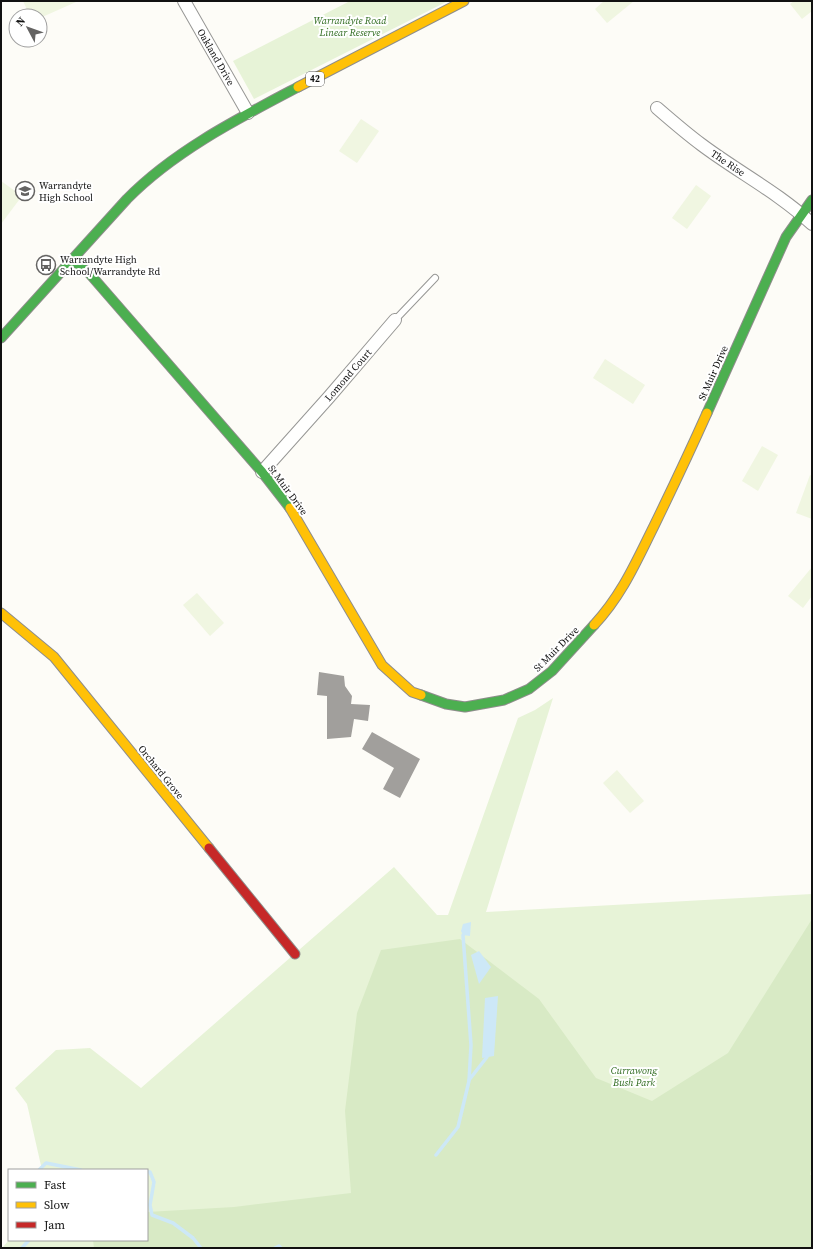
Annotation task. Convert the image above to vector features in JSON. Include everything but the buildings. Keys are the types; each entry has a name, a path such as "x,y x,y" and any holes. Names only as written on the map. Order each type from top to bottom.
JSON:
{"street":[{"name":"Oakland Drive","path":"184,1 248,113"},
{"name":"42","path":"1,338 134,192 160,170 219,130 248,113 464,1"},
{"name":"The Rise","path":"657,108 702,145 801,214 812,224"},
{"name":"St Muir Drive","path":"72,260 89,273 262,472 289,507 382,664 412,692 446,704 465,707 504,700 528,689 552,671 606,612 627,581 683,466 786,237 812,200"},
{"name":"Lomond Court","path":"262,472 395,320"},
{"name":"Orchard Grove","path":"1,613 54,657 295,954"}],"lane":[{"name":"Lomond Court","path":"395,320 435,278"}],"green space":[{"path":"23,1 76,2 48,14 48,8 26,8"},
{"name":"Warrandyte Road Linear Reserve","path":"350,1 448,1 254,99 233,61"},
{"path":"604,1 634,1 607,23 595,9"},
{"path":"794,1 812,1 812,11 802,19 790,4"},
{"path":"361,119 379,131 357,163 339,151"},
{"path":"1,181 22,196 1,224"},
{"path":"696,185 711,196 687,229 672,218"},
{"path":"605,359 645,385 633,404 593,378"},
{"path":"762,446 778,455 758,491 742,481"},
{"path":"810,475 812,476 812,519 796,513"},
{"path":"812,567 812,596 803,608 788,596"},
{"path":"197,593 224,623 210,636 183,605"},
{"name":"Currawong Bush Park","path":"553,698 486,912 812,894 812,1248 2,1248 8,1241 148,1241 148,1169 42,1169 27,1104 15,1088 56,1050 90,1048 141,1088 394,867 437,915 448,915 518,718 535,710"},
{"path":"617,770 644,801 630,813 603,783"},
{"path":"812,919 812,1165 810,1175 812,1175 812,1248 94,1248 93,1241 148,1241 148,1212 234,1207 351,1193 345,1111 357,1013 381,950 460,939 539,999 596,1078 652,1101 728,1053"}],"water":[{"path":"471,922 470,936 463,935 461,931 463,924"},
{"path":"479,951 491,967 479,984 471,955"},
{"path":"498,996 494,1056 482,1058 485,998"}],"waterway":[{"path":"436,1155 458,1127 469,1081 471,1045 463,935"},
{"path":"469,1080 487,1057"},
{"path":"40,1169 46,1163 76,1169"},
{"path":"148,1172 150,1172 154,1182 150,1205 152,1215 173,1223 193,1238 201,1248"},
{"path":"22,1248 28,1241"},
{"path":"275,1248 279,1246 281,1248"}],"traffic: fast":[{"path":"1,338 127,199 145,182 186,151 230,123 298,87"},
{"path":"707,413 786,237 812,200"},
{"path":"72,260 89,273 262,472 290,508"},
{"path":"421,695 446,704 465,707 504,700 529,689 552,671 594,625"}],"traffic: slow":[{"path":"298,87 464,1"},
{"path":"594,625 621,590 674,484 707,413"},
{"path":"290,508 382,665 412,692 421,695"},
{"path":"1,613 54,657 209,848"}],"traffic: jam":[{"path":"209,848 295,954"}],"place":[{"name":"Warrandyte High School","path":"25,191"},
{"name":"Warrandyte High School/Warrandyte Rd","path":"46,265"}]}
